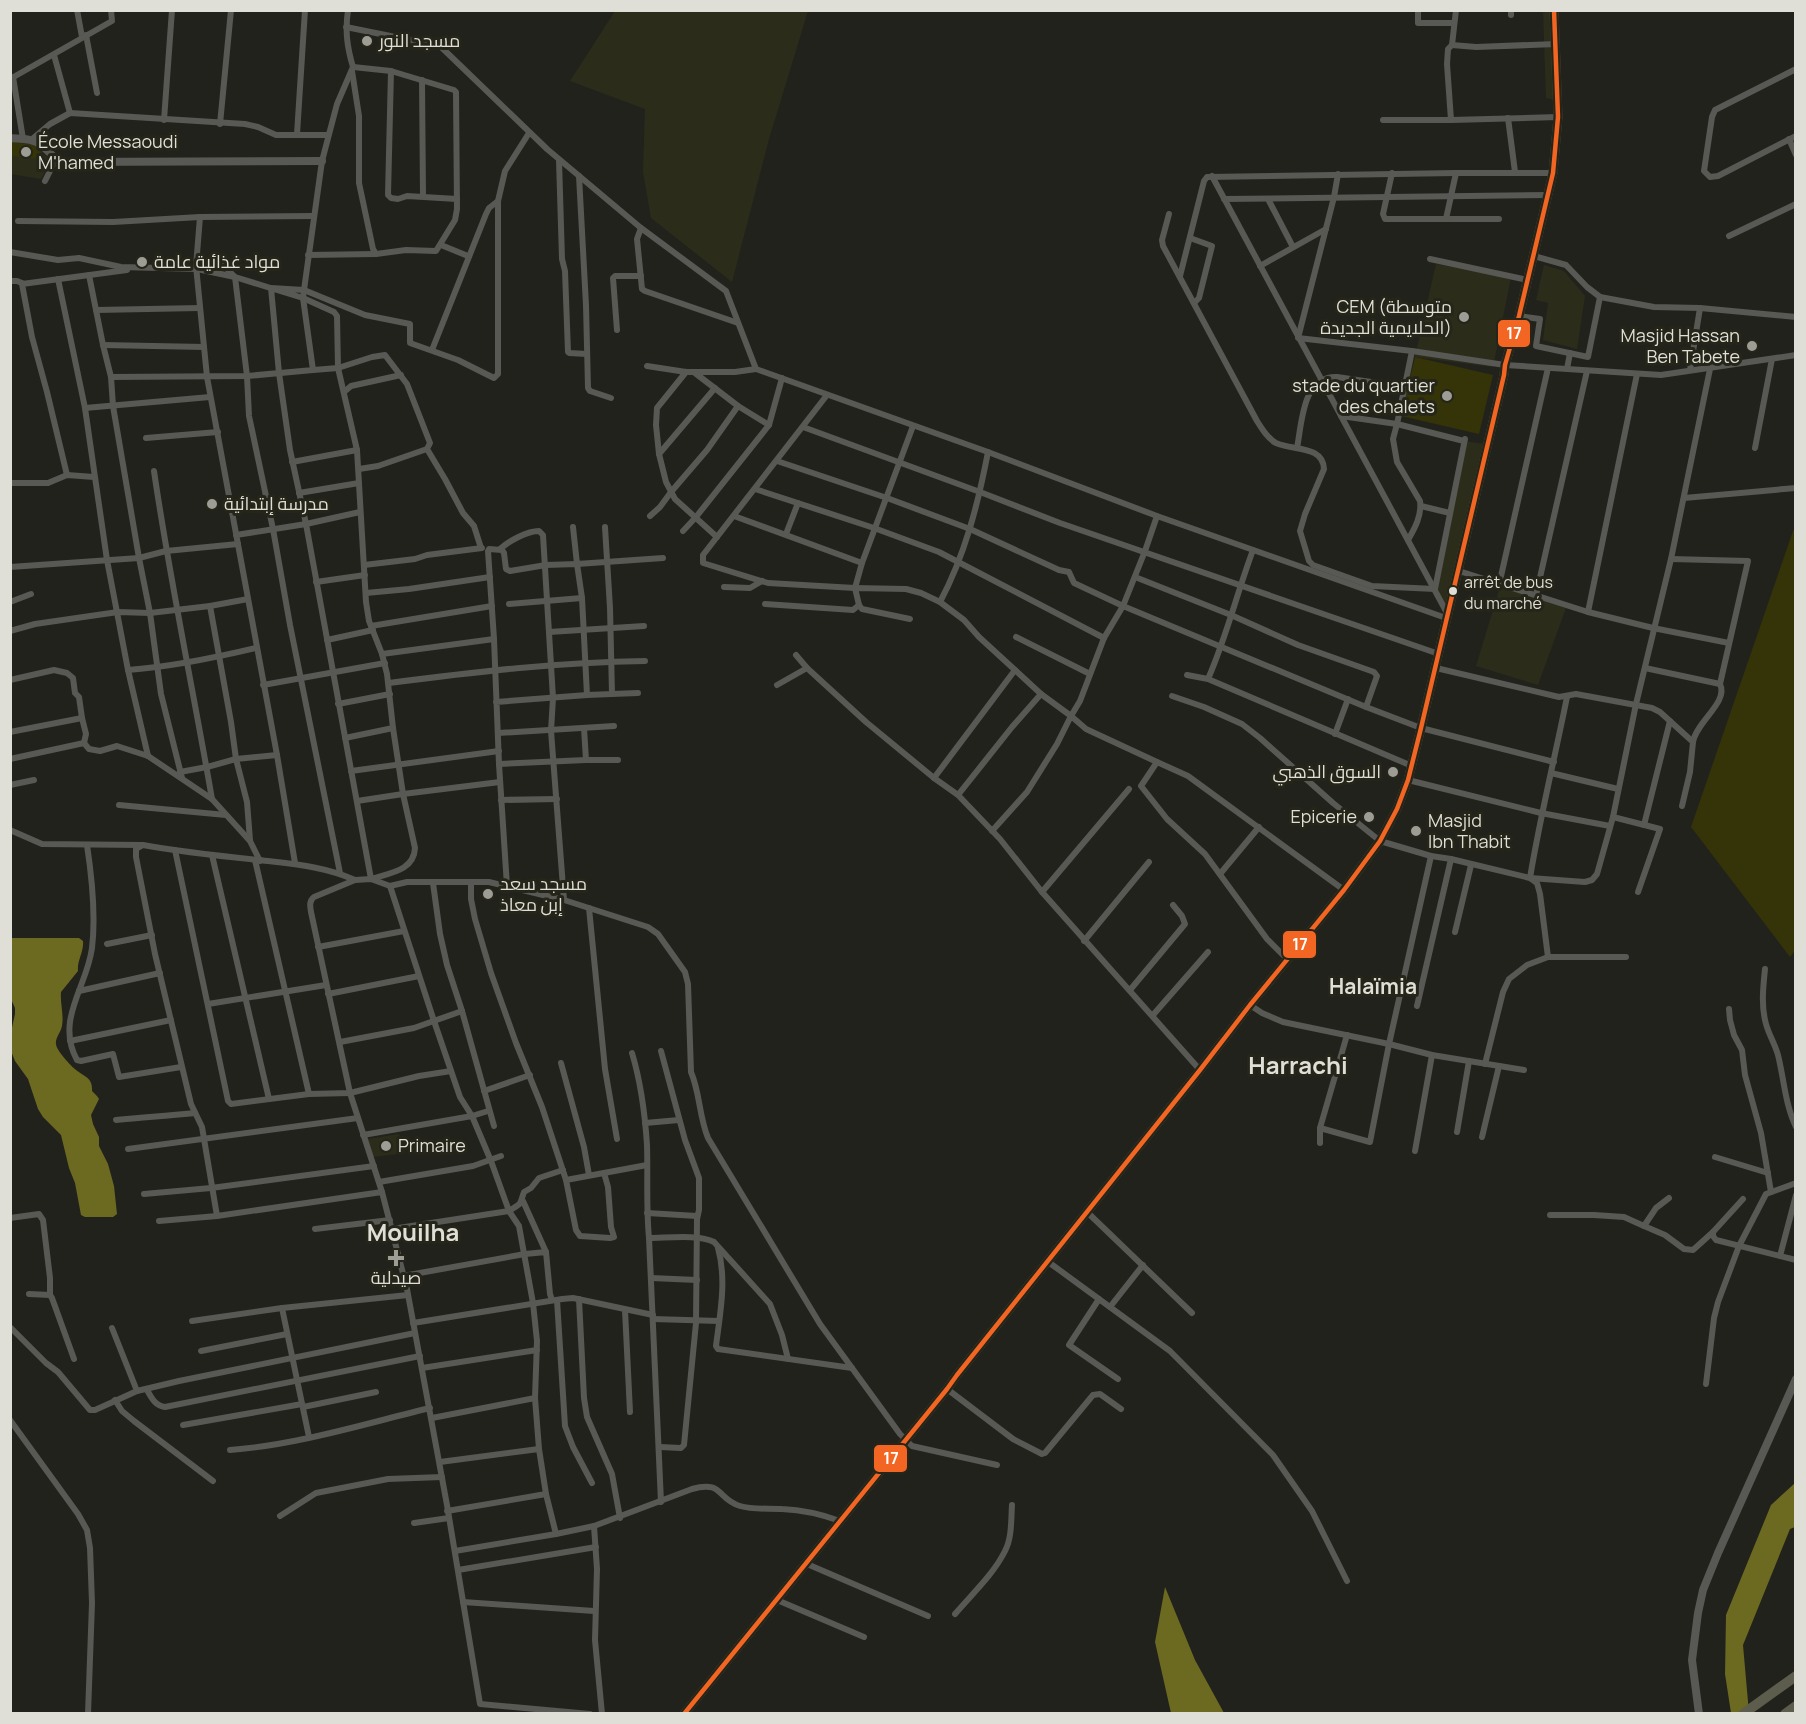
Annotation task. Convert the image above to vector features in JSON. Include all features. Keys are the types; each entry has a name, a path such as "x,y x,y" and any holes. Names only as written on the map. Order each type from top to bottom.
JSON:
{"highway":[{"path":"1743,1713 1796,1676"},
{"path":"1785,1713 1796,1706"}],"main road":[{"path":"684,1713 807,1564 852,1504 947,1389 1086,1211 1344,890 1380,842 1397,809 1412,766 1505,365 1553,173 1558,117 1554,10"},
{"path":"10,138 38,142 61,162 322,161"},
{"path":"1699,1713 1692,1660 1703,1590 1796,1379"}],"street":[{"path":"77,10 97,93"},
{"path":"111,10 112,21 12,78 27,140 70,112 245,124 276,135 327,135"},
{"path":"164,120 172,10"},
{"path":"220,124 231,10"},
{"path":"297,135 305,10"},
{"path":"348,10 346,27 348,50 359,116 359,183 376,254"},
{"path":"1418,10 1419,23 1454,23"},
{"path":"1451,120 1447,64 1448,49 1452,45 1456,10"},
{"path":"346,27 425,44 433,42 438,45 559,160 641,228 726,291 756,369"},
{"path":"1452,45 1476,47 1556,44"},
{"path":"54,55 70,112"},
{"path":"308,255 376,254 406,250 436,251 455,220 457,199 456,92 391,71 352,68"},
{"path":"313,370 303,298 308,255 327,135 352,68"},
{"path":"1796,69 1715,110 1704,171 1710,177 1718,176 1792,138 1796,154"},
{"path":"391,71 388,195 398,199 407,196 457,199"},
{"path":"422,80 423,196"},
{"path":"1383,120 1558,117"},
{"path":"1508,118 1515,172"},
{"path":"271,288 304,290 365,315 410,324 410,343 458,360 494,378 498,374 498,201 505,171 529,133"},
{"path":"45,181 56,159"},
{"path":"559,160 568,352 587,354"},
{"path":"1180,277 1204,181 1207,177 1455,172 1553,173"},
{"path":"1446,219 1455,172"},
{"path":"1392,173 1383,214 1385,219 1498,219"},
{"path":"1298,338 1338,174"},
{"path":"1212,176 1435,589 1447,616"},
{"path":"579,177 588,390 611,398"},
{"path":"1224,199 1548,195"},
{"path":"1268,199 1293,248"},
{"path":"432,350 486,214 489,208 498,201"},
{"path":"1729,236 1796,204"},
{"path":"1169,213 1162,240 1163,246 1257,422 1276,443 1316,453 1324,463 1324,469 1300,531 1309,561 1313,565 1364,584 1435,589"},
{"path":"18,221 113,222 200,217 314,216"},
{"path":"200,217 196,266 207,377 295,863"},
{"path":"641,228 637,239 642,289 738,323"},
{"path":"1260,266 1326,230"},
{"path":"1190,238 1212,246 1199,298 1194,303"},
{"path":"441,245 468,256"},
{"path":"10,252 58,260 79,258 121,267 197,269 235,277 303,298 334,312 337,316 338,368 357,450 359,469 366,593 372,628 385,663 389,683 403,794 415,848 414,855 407,866 371,879 355,880 311,900 310,905 350,1093 382,1192 408,1295 440,1462 480,1704 590,1713"},
{"path":"1534,255 1566,265 1600,297 1654,307 1700,308 1796,317"},
{"path":"1430,259 1528,280"},
{"path":"223,265 235,277 248,376 249,416 340,873"},
{"path":"10,281 22,283 140,268"},
{"path":"89,275 111,377 113,406 150,613 161,694 181,775"},
{"path":"617,330 613,278 615,276 641,276"},
{"path":"58,279 84,408 107,560 128,670 148,756"},
{"path":"22,283 32,338 67,475"},
{"path":"271,288 279,373 292,462 306,524 371,879"},
{"path":"1519,316 1540,320 1536,346 1588,357 1600,297"},
{"path":"96,310 200,308"},
{"path":"1690,370 1700,308"},
{"path":"1298,338 1412,351 1505,365 1661,375 1796,355"},
{"path":"103,345 204,347"},
{"path":"1408,540 1418,522 1420,501 1397,462 1393,438 1412,351"},
{"path":"1567,369 1570,353"},
{"path":"111,377 248,376 338,368 385,355 407,384 430,443 426,449 378,466 359,469"},
{"path":"1755,448 1772,359"},
{"path":"646,366 695,373 756,369 988,452 1157,516 1447,616"},
{"path":"1499,585 1548,368"},
{"path":"1172,696 1242,724 1380,842 1530,878 1585,882 1592,880 1597,874 1613,817 1653,628 1671,559 1710,369"},
{"path":"1536,595 1587,371"},
{"path":"686,372 657,408 659,454 666,482 675,499 717,537"},
{"path":"695,373 738,406 769,425"},
{"path":"1588,612 1637,374"},
{"path":"344,392 351,386 401,375"},
{"path":"1297,448 1307,398 1311,389 1321,380 1337,377 1405,387"},
{"path":"682,531 696,517 769,425 782,378"},
{"path":"659,454 715,388"},
{"path":"827,395 703,555 703,562 768,583 906,589 940,602 964,620 979,638 1041,694 1086,729 1188,777 1344,890"},
{"path":"84,408 210,397"},
{"path":"650,516 707,450 738,406"},
{"path":"1341,416 1397,424 1464,440 1435,589"},
{"path":"910,619 862,609 855,588 874,528 913,426"},
{"path":"803,427 1060,524 1145,551 1439,654"},
{"path":"146,438 218,432"},
{"path":"426,449 463,513 474,526 481,548"},
{"path":"292,462 357,450"},
{"path":"940,602 953,578 970,529 988,452"},
{"path":"777,461 970,529 1059,570 1069,572 1074,583 1123,606 1366,707 1421,728 1554,762"},
{"path":"154,471 166,551 212,799"},
{"path":"10,483 48,483 67,475 94,477"},
{"path":"299,493 359,483"},
{"path":"1684,498 1796,488"},
{"path":"755,489 939,552 1104,638"},
{"path":"786,534 798,503"},
{"path":"1420,506 1450,513"},
{"path":"236,535 306,524 360,512"},
{"path":"734,516 862,563"},
{"path":"992,831 1027,792 1080,701 1104,638 1123,606 1157,516"},
{"path":"573,527 582,598 587,695"},
{"path":"605,527 612,694"},
{"path":"364,564 415,559 427,555 481,548 500,549 533,531 539,531 543,535 553,698 551,731 564,900"},
{"path":"10,567 139,558 166,551 237,544"},
{"path":"489,549 507,886"},
{"path":"500,549 504,553 507,571 546,565 663,558"},
{"path":"1208,679 1222,648 1240,585 1253,550"},
{"path":"1671,559 1748,561 1720,684 1722,693 1715,707 1696,730 1682,807"},
{"path":"1459,571 1588,612 1729,643"},
{"path":"316,582 365,575"},
{"path":"366,593 409,590 490,577"},
{"path":"1135,577 1231,615 1298,645 1374,672 1377,676 1376,681 1366,707"},
{"path":"724,587 750,588 762,581"},
{"path":"10,602 31,594"},
{"path":"509,604 582,598"},
{"path":"10,631 35,624 118,612 150,613 248,599"},
{"path":"765,604 853,610 859,605"},
{"path":"210,606 236,759 247,802 250,841 257,860 309,1094"},
{"path":"327,640 372,628 492,606"},
{"path":"549,632 644,626"},
{"path":"1016,637 1090,674"},
{"path":"382,654 494,639"},
{"path":"128,670 188,663 256,648"},
{"path":"796,655 866,723 958,795 1200,1070"},
{"path":"389,683 585,662 645,661"},
{"path":"263,685 385,663"},
{"path":"777,685 807,668"},
{"path":"1436,668 1559,697 1576,694 1652,708 1660,712 1693,742"},
{"path":"1645,668 1720,684"},
{"path":"10,680 54,670 68,673 73,678 75,693 79,697 86,734 84,743 89,750 100,751 117,746 148,756 181,775 212,799 250,841"},
{"path":"934,778 1015,670"},
{"path":"1187,675 1208,679 1412,766"},
{"path":"496,702 638,693"},
{"path":"338,704 390,694"},
{"path":"958,795 1041,694"},
{"path":"1530,878 1541,813 1567,697"},
{"path":"1335,734 1348,699"},
{"path":"10,732 82,718"},
{"path":"1644,825 1670,721"},
{"path":"498,734 614,726"},
{"path":"345,738 393,728"},
{"path":"584,728 586,760"},
{"path":"10,759 84,743"},
{"path":"351,771 499,751"},
{"path":"181,775 236,759 277,755"},
{"path":"499,764 554,760 618,760"},
{"path":"1157,762 1141,786 1167,819 1205,854 1267,939 1287,959"},
{"path":"1551,773 1618,789"},
{"path":"10,786 34,780"},
{"path":"1408,780 1541,813 1610,826"},
{"path":"357,801 500,782"},
{"path":"1042,892 1129,789"},
{"path":"501,800 557,799"},
{"path":"118,805 227,815"},
{"path":"1613,817 1660,829 1638,892"},
{"path":"1220,874 1259,827"},
{"path":"10,830 42,844 142,845 295,863 340,873 355,880"},
{"path":"87,845 93,888 92,947 89,963 72,1008 70,1041 73,1051 77,1060 81,1061 113,1054 119,1077 182,1067"},
{"path":"142,845 136,849 136,857 191,1104 202,1127 217,1216"},
{"path":"175,850 228,1101 231,1104 309,1094 350,1093 419,1076 451,1071"},
{"path":"212,855 269,1099"},
{"path":"1320,1128 1370,1142 1389,1044 1431,856"},
{"path":"1417,1006 1451,859"},
{"path":"1084,940 1149,862"},
{"path":"1455,932 1471,865"},
{"path":"1530,878 1537,883 1540,894 1548,957"},
{"path":"371,879 390,886 406,882 489,882 564,900 648,927 658,934 684,972 688,984 691,1072 696,1083 703,1125 820,1324 912,1446 997,1465"},
{"path":"433,883 440,934 451,981 462,1011 494,1126"},
{"path":"471,883 475,920 491,973 563,1170 579,1235 613,1238 608,1187 604,1173"},
{"path":"390,886 460,1097 472,1116 509,1211 519,1226 533,1303 537,1350 535,1398 539,1449 546,1494 556,1534"},
{"path":"1130,990 1185,924 1173,905"},
{"path":"589,908 604,1058 617,1139"},
{"path":"318,947 404,932"},
{"path":"107,945 152,935"},
{"path":"1152,1016 1208,952"},
{"path":"1485,1064 1499,1006 1509,980 1527,965 1548,957 1626,957"},
{"path":"1765,969 1763,1014 1777,1053 1788,1108 1796,1127"},
{"path":"79,991 160,973"},
{"path":"328,994 419,976"},
{"path":"208,1004 326,985"},
{"path":"1250,1005 1283,1022 1432,1055 1524,1070"},
{"path":"1729,1009 1734,1035 1742,1050 1745,1075 1761,1133 1771,1192"},
{"path":"340,1042 414,1028 462,1011"},
{"path":"70,1041 171,1020"},
{"path":"1320,1143 1320,1128 1347,1035"},
{"path":"660,1447 681,1448 684,1444 696,1320 697,1216 699,1210 699,1178 685,1140 661,1052"},
{"path":"632,1053 638,1072 645,1123 646,1213 662,1502"},
{"path":"1415,1151 1432,1055"},
{"path":"1457,1132 1469,1061"},
{"path":"561,1063 584,1147 589,1175"},
{"path":"1482,1137 1499,1066"},
{"path":"484,1091 530,1075"},
{"path":"363,1135 472,1116 488,1110"},
{"path":"116,1120 195,1113"},
{"path":"128,1149 358,1118"},
{"path":"645,1123 680,1120"},
{"path":"379,1182 473,1166 501,1156"},
{"path":"1715,1157 1728,1159 1768,1173"},
{"path":"566,1180 647,1165"},
{"path":"144,1194 211,1188 374,1166"},
{"path":"563,1170 539,1178 522,1194 546,1251 550,1294 555,1300 560,1328 564,1426 592,1483"},
{"path":"1706,1384 1714,1318 1740,1246 1763,1198 1771,1192 1796,1183"},
{"path":"159,1221 217,1216 382,1192"},
{"path":"1780,1256 1796,1195"},
{"path":"1644,1226 1656,1208 1669,1198"},
{"path":"1550,1215 1624,1217 1665,1235 1684,1249 1693,1250 1743,1199"},
{"path":"392,1229 509,1211 523,1201"},
{"path":"1086,1211 1192,1313"},
{"path":"10,1218 33,1213 39,1214 44,1220 50,1295 74,1359"},
{"path":"646,1213 697,1216"},
{"path":"315,1229 390,1220"},
{"path":"1713,1232 1716,1240 1796,1260"},
{"path":"649,1238 710,1240 770,1304 788,1359"},
{"path":"718,1248 722,1281 716,1346 718,1349 852,1368"},
{"path":"403,1276 546,1251"},
{"path":"1047,1261 1170,1351 1273,1455 1312,1511 1347,1581"},
{"path":"1110,1307 1143,1265"},
{"path":"651,1278 697,1280"},
{"path":"29,1294 50,1295"},
{"path":"192,1321 282,1308 408,1295"},
{"path":"413,1323 533,1303 579,1299 653,1317 719,1321"},
{"path":"579,1299 587,1417 612,1474 620,1518"},
{"path":"1099,1299 1070,1345 1118,1379"},
{"path":"282,1308 309,1437"},
{"path":"625,1310 630,1412"},
{"path":"10,1328 58,1372 90,1410 95,1410 137,1391 178,1381 415,1333"},
{"path":"112,1328 137,1391"},
{"path":"201,1351 287,1334"},
{"path":"422,1368 537,1350"},
{"path":"147,1389 156,1403 165,1407 420,1356"},
{"path":"947,1389 1013,1439 1042,1454 1093,1395 1100,1394 1122,1409"},
{"path":"183,1425 376,1392"},
{"path":"432,1418 535,1398"},
{"path":"115,1400 122,1411 134,1421 213,1481"},
{"path":"230,1450 309,1437 430,1408"},
{"path":"10,1420 78,1514 87,1530 92,1603 88,1713"},
{"path":"440,1462 539,1449"},
{"path":"280,1516 316,1493 387,1479 442,1477"},
{"path":"455,1551 594,1526 692,1489 706,1486 718,1489 728,1500 744,1507 816,1512 840,1521"},
{"path":"414,1522 546,1494"},
{"path":"955,1614 990,1574 1006,1550 1011,1528 1012,1505"},
{"path":"594,1526 597,1569 594,1611 595,1640 602,1713"},
{"path":"458,1570 596,1547"},
{"path":"807,1564 928,1616"},
{"path":"777,1600 864,1637"},
{"path":"463,1602 594,1611"}],"shaded area":[{"path":"615,11 808,11 769,139 732,282 651,218 643,172 645,109 570,81"},
{"path":"1543,11 1551,11 1555,100 1546,98"},
{"name":"École Messaoudi M'hamed","path":"10,140 33,144 51,161 41,179 11,174"},
{"path":"10,141 33,145 43,155 41,159 11,156"},
{"name":"CEM (متوسطة الحلايمية الجديدة)","path":"1436,264 1511,277 1493,367 1415,357"},
{"path":"1544,265 1564,271 1585,296 1577,349 1543,340 1548,303 1536,300"},
{"name":"stade du quartier des chalets","path":"1415,357 1493,375 1479,434 1401,416"},
{"path":"1464,441 1485,444 1445,608 1435,589"},
{"path":"1795,529 1796,949 1790,957 1691,827"},
{"path":"1500,587 1566,608 1538,685 1476,666"},
{"path":"10,938 79,938 83,941 78,971 61,992 62,1022 56,1044 67,1062 90,1080 92,1091 99,1099 91,1115 99,1137 99,1146 108,1164 114,1186 117,1214 113,1217 81,1215 75,1183 61,1135 38,1109 28,1079 11,1051 15,1008 11,999"},
{"name":"Primaire","path":"399,1134 405,1153 373,1157 368,1139"},
{"path":"1795,1483 1795,1527 1790,1529 1743,1645 1749,1713 1731,1713 1725,1674 1726,1615 1771,1505"},
{"path":"1165,1587 1195,1660 1224,1713 1171,1713 1155,1642"}],"transit line":[{"name":"17","path":"684,1714 947,1389 1250,1005 1344,890 1380,841 1397,809 1408,780 1421,728 1505,365 1553,173 1558,117 1554,10"}],"place":[{"name":"مسجد النور","path":"367,41"},
{"name":"École Messaoudi M'hamed","path":"26,152"},
{"name":"مواد غذائية عامة","path":"142,262"},
{"name":"CEM (متوسطة الحلايمية الجديدة)","path":"1464,317"},
{"name":"Masjid Hassan Ben Tabete","path":"1752,346"},
{"name":"stade du quartier des chalets","path":"1447,396"},
{"name":"مدرسة إبتدائية","path":"212,504"},
{"name":"arrêt de bus du marché","path":"1453,591"},
{"name":"السوق الذهبي","path":"1393,772"},
{"name":"Epicerie","path":"1369,817"},
{"name":"Masjid Ibn Thabit","path":"1416,831"},
{"name":"مسجد سعد إبن معاذ","path":"488,894"},
{"name":"Primaire","path":"386,1146"},
{"name":"صيدلية","path":"396,1258"}],"district":[{"name":"Halaïmia","path":"1373,987"},
{"name":"Harrachi","path":"1298,1066"},
{"name":"Mouilha","path":"413,1233"}]}
